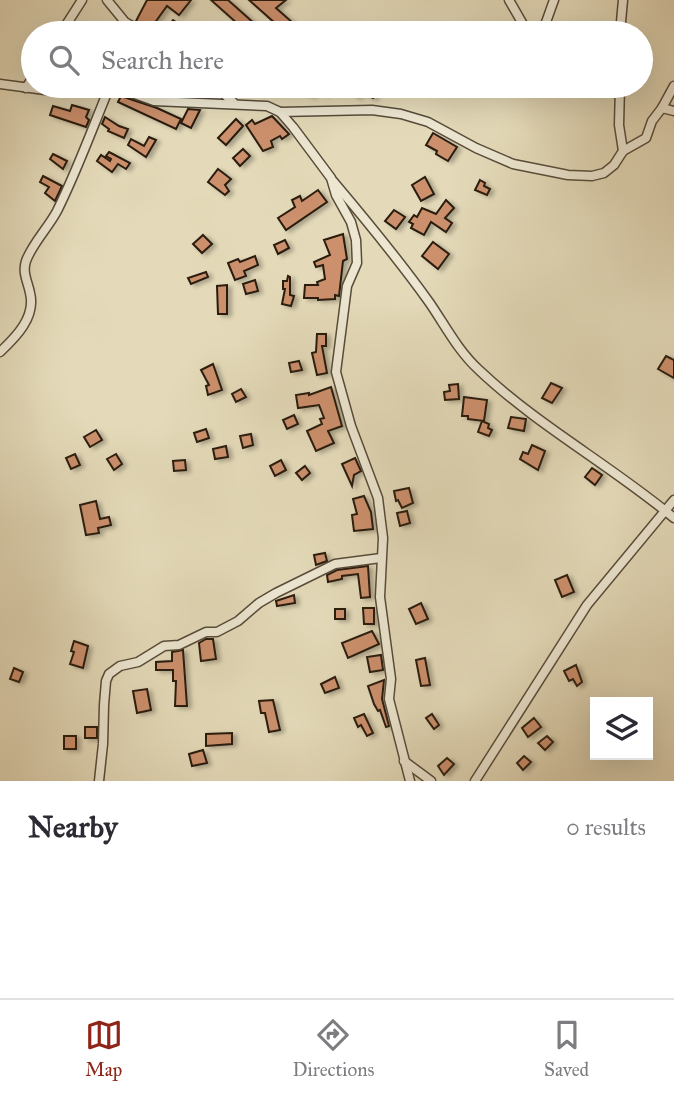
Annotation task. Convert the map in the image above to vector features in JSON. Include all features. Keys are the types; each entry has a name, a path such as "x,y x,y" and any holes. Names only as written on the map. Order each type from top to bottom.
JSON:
{"street":[{"path":"69,21 82,0"},
{"path":"107,0 124,21"},
{"path":"509,0 521,21"},
{"path":"546,21 554,0"},
{"path":"621,21 622,0"},
{"path":"0,84 21,87"},
{"path":"146,98 154,101 261,104 280,112 372,110 401,114 428,122 513,164 568,175 592,176 604,173 614,165 623,151 646,138 652,121 674,86"},
{"path":"0,352 23,327 31,300 25,263 63,199 105,98"},
{"path":"228,98 234,103"},
{"path":"620,98 619,125 623,151"},
{"path":"662,108 674,111"},
{"path":"280,112 377,233 459,348 479,371 674,518"},
{"path":"331,178 336,195 351,222 356,240 357,262 347,286 336,372 351,426 378,498 384,551 381,558 380,597 391,679 389,699 410,781"},
{"path":"475,781 587,605 674,499"},
{"path":"99,781 105,693 109,674 120,666 138,662 163,646 179,645 206,632 217,632 238,621 258,603 335,564 381,558"},
{"path":"404,761 431,781"}],"building":[{"path":"147,0 191,0 179,15 167,6 156,21 136,21"},
{"path":"211,0 228,0 252,21 235,21"},
{"path":"249,0 286,0 276,8 291,21 273,21"},
{"path":"120,98 127,98 181,119 176,129 118,102"},
{"path":"72,105 89,110 86,127 50,115 53,106 70,111"},
{"path":"188,109 200,110 191,128 181,123"},
{"path":"272,116 289,134 282,139 280,136 271,141 273,147 263,151 246,125 252,120 255,124"},
{"path":"105,117 128,129 124,138 108,131 102,124"},
{"path":"236,119 243,126 226,145 218,138"},
{"path":"433,133 457,147 448,161 426,145"},
{"path":"149,137 156,140 146,157 128,145 131,139 144,146"},
{"path":"243,149 250,156 240,166 233,158"},
{"path":"109,152 130,163 126,169 118,164 112,172 97,161 101,155 110,161 106,156"},
{"path":"53,154 67,161 63,169 50,159"},
{"path":"218,169 231,179 225,185 229,191 225,195 208,182"},
{"path":"43,176 62,186 55,201 45,193 49,187 40,182"},
{"path":"425,177 434,194 421,201 412,185"},
{"path":"480,180 490,189 487,195 475,190"},
{"path":"318,190 327,202 286,230 278,218 295,207 292,200 300,196 302,201"},
{"path":"446,200 454,208 445,218 452,223 446,232 431,222 424,235 411,228 413,224 409,222 414,215 417,217 422,208 436,214"},
{"path":"394,210 405,217 396,229 385,221"},
{"path":"343,234 347,259 343,261 339,296 335,295 335,299 318,300 304,298 305,285 318,285 317,282 325,279 323,265 316,267 314,262 330,255 324,240"},
{"path":"203,235 212,244 202,253 193,244"},
{"path":"285,240 289,248 278,254 274,245"},
{"path":"433,242 449,254 438,269 422,256"},
{"path":"255,256 258,265 244,271 246,276 235,280 228,263"},
{"path":"206,272 208,277 191,284 188,278"},
{"path":"288,276 290,295 294,296 291,306 282,304 285,289 283,281 287,281"},
{"path":"255,280 258,291 246,294 243,284"},
{"path":"227,285 227,314 218,314 217,286"},
{"path":"317,334 326,334 326,346 322,346 327,373 317,375 312,353 316,352"},
{"path":"666,356 674,360 674,378 658,369"},
{"path":"299,361 302,370 291,372 289,363"},
{"path":"213,364 222,390 208,395 206,386 209,385 201,370"},
{"path":"551,383 562,388 552,403 542,398"},
{"path":"458,384 459,399 445,400 444,392 450,391 449,385"},
{"path":"331,387 342,426 328,431 334,443 316,451 307,431 322,424 320,419 324,418 319,405 298,408 296,395 309,395"},
{"path":"241,389 246,397 236,402 232,394"},
{"path":"464,397 487,400 484,421 462,416"},
{"path":"294,415 298,424 287,429 283,420"},
{"path":"511,417 526,419 524,431 508,428"},
{"path":"482,421 489,424 488,428 492,430 489,436 478,432"},
{"path":"206,429 209,438 197,442 194,433"},
{"path":"96,430 102,440 90,447 84,437"},
{"path":"251,434 253,445 243,448 240,436"},
{"path":"532,445 545,451 538,470 520,459 523,452 528,454"},
{"path":"226,446 228,457 215,459 213,449"},
{"path":"75,454 80,465 71,469 66,458"},
{"path":"116,454 122,464 114,470 107,459"},
{"path":"355,458 361,471 354,475 352,486 342,464"},
{"path":"185,460 186,470 174,471 173,461"},
{"path":"281,460 286,470 275,476 270,466"},
{"path":"305,466 310,473 302,480 296,473"},
{"path":"592,468 602,475 595,485 585,477"},
{"path":"409,488 413,503 402,508 398,500 396,501 394,491"},
{"path":"364,496 371,512 373,529 354,531 352,515 357,514 353,499"},
{"path":"96,501 100,519 109,517 111,525 98,528 99,533 86,535 80,505"},
{"path":"407,511 410,523 400,526 397,513"},
{"path":"325,553 327,561 316,565 314,555"},
{"path":"368,566 370,597 361,598 358,574 342,576 342,579 328,582 327,575 337,570"},
{"path":"567,575 574,592 562,597 555,580"},
{"path":"294,595 295,603 277,606 276,601"},
{"path":"421,603 428,619 416,624 409,609"},
{"path":"363,608 374,608 374,624 364,624"},
{"path":"335,609 345,609 345,619 335,619"},
{"path":"372,631 379,644 348,658 342,643"},
{"path":"213,639 216,659 201,661 199,643"},
{"path":"74,641 88,646 83,668 70,664"},
{"path":"183,650 187,706 175,706 176,681 173,681 173,670 156,670 156,662 172,661 172,652"},
{"path":"381,655 383,670 370,672 367,657"},
{"path":"425,658 430,685 421,686 416,660"},
{"path":"576,665 582,682 577,686 573,679 569,681 564,671"},
{"path":"14,668 23,672 19,682 10,679"},
{"path":"335,677 339,688 325,693 321,684"},
{"path":"384,680 382,699 389,726 386,727 368,686"},
{"path":"147,689 151,710 137,713 133,691"},
{"path":"273,700 280,730 269,732 259,701"},
{"path":"364,714 373,733 367,736 354,718"},
{"path":"432,714 439,725 434,729 426,718"},
{"path":"534,718 541,727 528,737 522,728"},
{"path":"85,727 97,727 97,738 85,738"},
{"path":"232,733 232,744 206,746 206,734"},
{"path":"64,736 76,736 76,749 64,749"},
{"path":"547,736 553,742 545,750 538,743"},
{"path":"203,750 207,763 192,766 189,754"},
{"path":"524,756 531,762 523,770 517,763"},
{"path":"447,758 454,764 444,775 438,766"}]}
